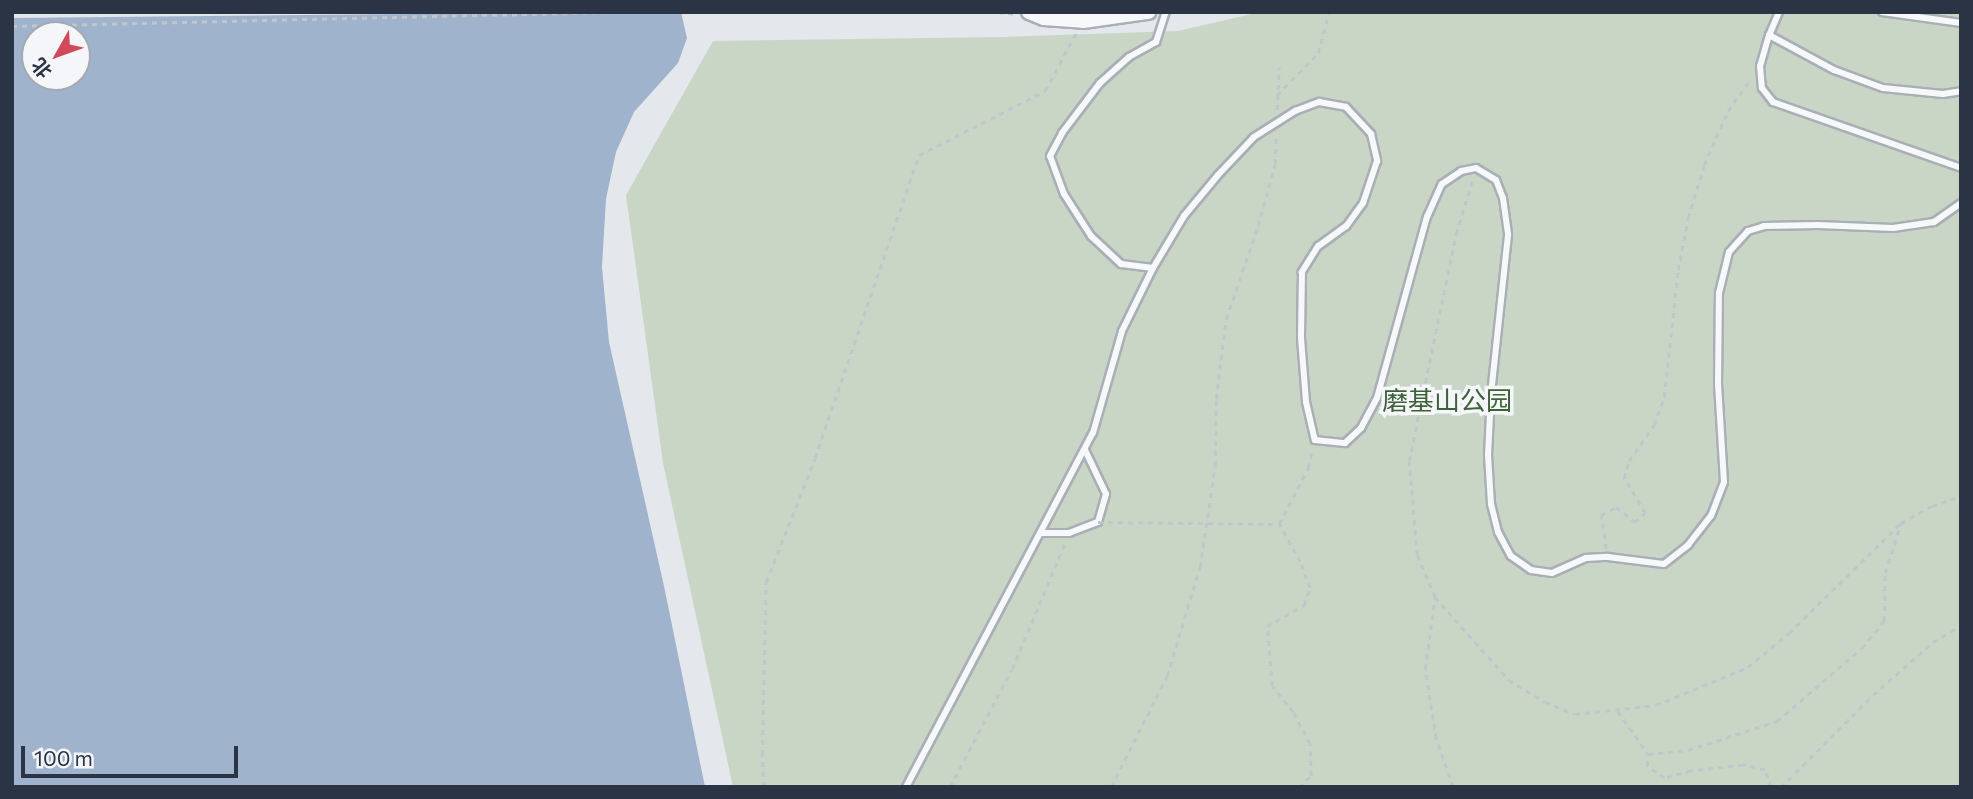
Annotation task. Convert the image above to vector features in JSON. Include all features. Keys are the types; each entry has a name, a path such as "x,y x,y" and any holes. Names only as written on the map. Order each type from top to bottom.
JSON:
{"street":[{"path":"1029,12 1044,18 1083,21 1149,12"}],"lane":[{"path":"1153,268 1122,264 1091,236 1064,194 1049,156 1062,133 1100,83 1129,57 1156,42 1166,12"},
{"path":"1779,12 1760,66 1762,88 1773,102 1961,168"},
{"path":"1882,12 1961,23"},
{"path":"1769,35 1834,70 1883,88 1943,94 1961,92"},
{"path":"906,787 1085,450 1093,433 1122,331 1153,268 1185,216 1217,175 1254,137 1276,123 1319,102 1346,107 1371,134 1377,161 1363,203 1346,226 1318,246 1302,272 1301,338 1306,402 1315,440 1345,443 1361,428 1377,398 1427,217 1442,184 1461,171 1476,168 1496,180 1503,198 1508,235 1491,394 1488,455 1491,504 1498,532 1511,556 1531,570 1552,573 1586,558 1664,564 1688,545 1711,516 1724,482 1718,384 1719,293 1729,252 1748,231 1765,226 1804,225 1893,228 1934,222 1961,203"},
{"path":"1041,533 1069,533 1098,522 1106,494 1085,450"}],"path":[{"path":"12,26 611,12"},
{"path":"1278,96 1318,53 1329,12"},
{"path":"764,787 762,755 766,582 815,458 919,155 1045,90 1083,21"},
{"path":"1608,558 1601,515 1616,507 1635,522 1644,513 1624,478 1629,461 1654,425 1664,397 1678,270 1700,178 1728,111 1760,66"},
{"path":"1111,787 1167,676 1200,567 1214,466 1216,398 1227,319 1258,226 1275,164 1279,68"},
{"path":"1476,168 1456,234 1409,461 1417,555 1435,597 1509,680 1575,714 1656,705 1748,667 1788,633 1844,575 1901,523 1932,506 1961,496"},
{"path":"1279,524 1308,468 1315,440"},
{"path":"1098,522 1279,524"},
{"path":"1648,754 1688,750 1777,721 1862,648 1884,621 1885,573 1901,523"},
{"path":"1279,524 1300,562 1310,588 1304,605 1267,626 1272,686 1293,712 1310,744 1311,776 1298,787"},
{"path":"950,787 1012,669 1069,533"},
{"path":"1435,597 1425,669 1436,739 1452,787"},
{"path":"1781,787 1872,695 1933,642 1961,625"},
{"path":"1617,709 1648,754 1647,766 1664,778 1691,771 1743,765 1765,770 1771,787"}],"green space":[{"name":"磨基山公园","path":"1260,12 1961,12 1961,787 733,787 663,463 626,195 713,41 1004,37 1178,31"}],"water":[{"path":"12,12 681,12 687,38 678,63 634,112 616,152 606,199 602,267 609,342 664,586 705,787 12,787"}],"pier":[{"path":"12,12 623,12 12,18"}]}
